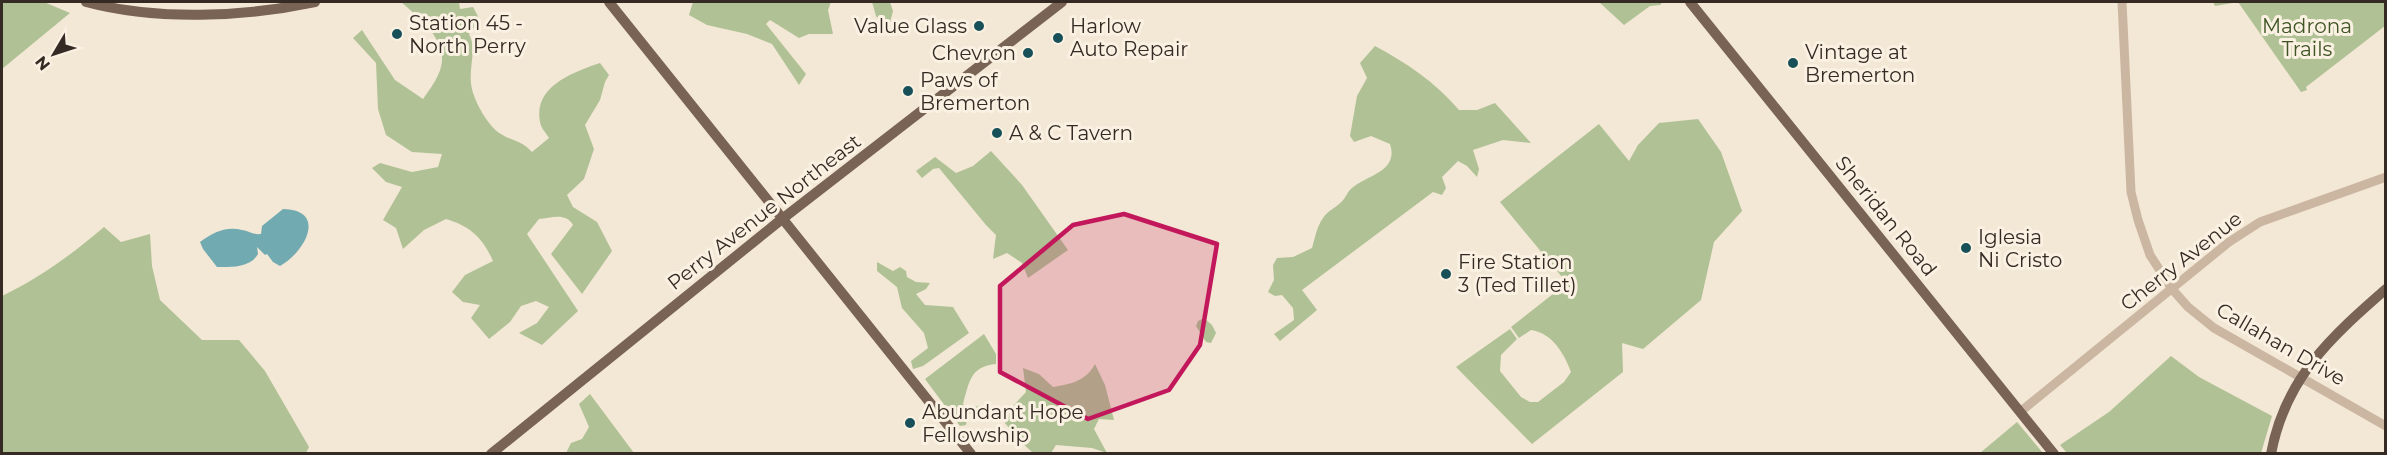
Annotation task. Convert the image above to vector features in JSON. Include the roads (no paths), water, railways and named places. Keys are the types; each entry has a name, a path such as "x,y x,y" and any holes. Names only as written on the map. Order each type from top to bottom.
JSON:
{"main road":[{"path":"87,2 135,11 194,14 247,12 315,2"},
{"path":"609,2 970,453"},
{"name":"Perry Avenue Northeast","path":"491,453 783,218 1062,2"},
{"name":"Sheridan Road","path":"1690,2 2054,453"},
{"path":"2271,453 2279,421 2301,376 2334,335 2385,289"}],"street":[{"name":"Callahan Drive","path":"2122,2 2131,192 2150,255 2172,289 2188,307 2216,329 2385,426"},
{"name":"Cherry Avenue","path":"2020,412 2229,242 2260,222 2385,177"}],"water":[{"path":"283,209 297,211 305,216 308,233 297,251 280,266 257,247 258,254 250,262 240,266 217,267 203,249 200,242 225,230 236,229 261,234 262,226"}],"place":[{"name":"Value Glass","path":"979,26"},
{"name":"Station 45 - North Perry","path":"397,34"},
{"name":"Harlow Auto Repair","path":"1058,38"},
{"name":"Chevron","path":"1028,53"},
{"name":"Vintage at Bremerton","path":"1793,63"},
{"name":"Paws of Bremerton","path":"908,91"},
{"name":"A & C Tavern","path":"997,133"},
{"name":"Iglesia Ni Cristo","path":"1966,248"},
{"name":"Fire Station 3 (Ted Tillet)","path":"1446,274"},
{"name":"Abundant Hope Fellowship","path":"910,423"}],"park label":[{"name":"Madrona Trails","path":"2307,38"}]}
